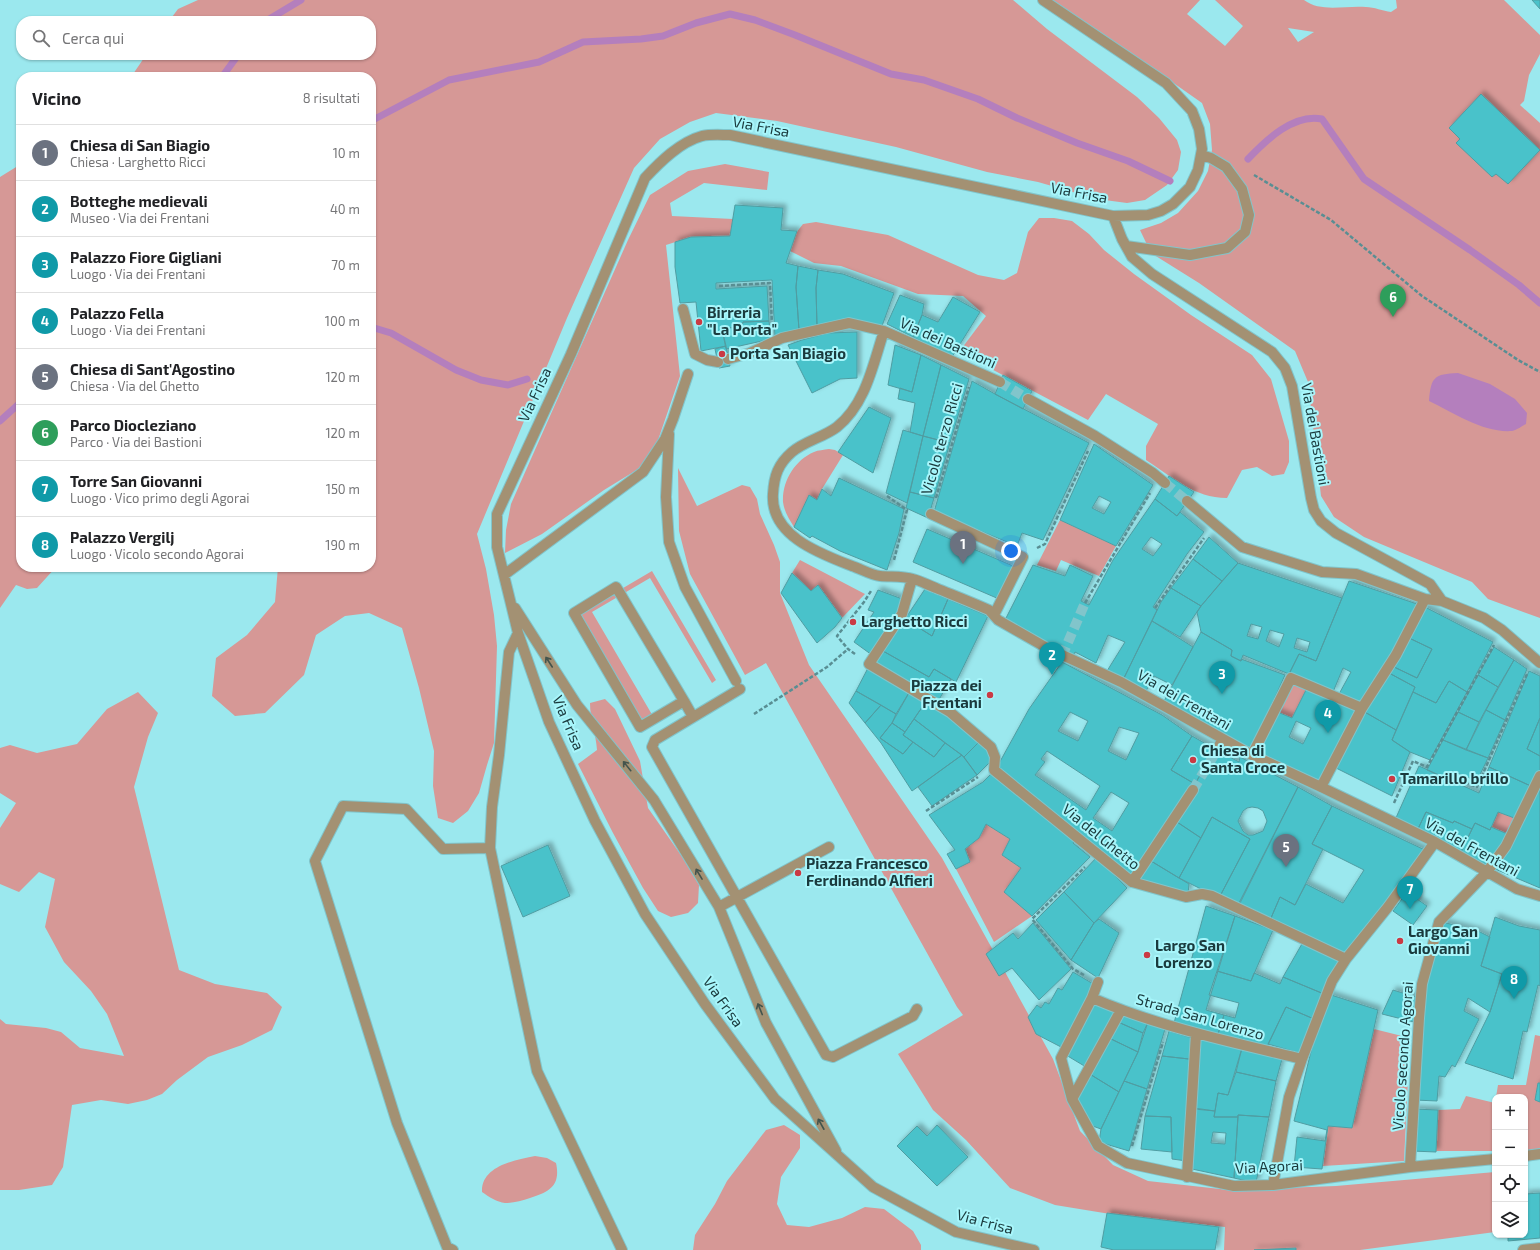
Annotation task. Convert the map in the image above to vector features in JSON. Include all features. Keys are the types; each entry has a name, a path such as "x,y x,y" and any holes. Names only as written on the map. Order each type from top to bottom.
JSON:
{"street":[{"name":"Via Frisa","path":"1034,1250 956,1232 873,1187 774,1099 706,1004 645,914 595,820 549,722 518,633 497,547 497,514 570,354 644,178 678,147 702,136 730,135 1113,216 1148,216 1173,204 1190,187 1198,170 1202,149 1199,129 1192,111 1166,83 1043,0"},
{"path":"1126,246 1190,255 1227,248 1245,232 1249,215 1242,189 1226,167 1211,158 1201,155"},
{"name":"Via dei Bastioni","path":"1113,216 1122,239 1132,257 1152,274 1272,352 1284,368 1292,386 1311,498 1314,510 1322,521 1336,533 1430,584 1442,601"},
{"path":"683,309 694,354 707,360 718,362"},
{"name":"Via dei Bastioni","path":"728,359 750,353 782,338 849,323 884,331 1000,382"},
{"path":"884,331 865,389 860,399 843,421 836,428 792,451 778,468 774,481 774,509 784,528 794,537 822,555 884,576 912,579 991,613 1023,557 931,514"},
{"path":"504,575 643,472 665,439 688,374"},
{"path":"1028,399 1095,436 1162,480"},
{"path":"670,428 666,497 669,542 685,587 738,685 693,717 655,740 652,747 826,1055 833,1057 913,1016 917,1009"},
{"path":"1187,501 1242,547 1322,572 1356,574 1425,598 1442,601 1484,618 1502,630 1537,661"},
{"name":"Via del Ghetto","path":"912,579 902,614 869,664 943,708 991,747 995,757 994,770 1132,882 1186,897 1202,894 1212,896 1346,959"},
{"path":"684,701 640,727 574,613 616,587 684,701 693,717"},
{"path":"1321,787 1362,708 1396,654 1425,598"},
{"path":"510,600 577,705 654,800 719,907 766,1022 840,1158"},
{"name":"Via dei Frentani","path":"991,613 998,620 1047,648 1121,682 1222,740 1435,842 1517,889 1540,896"},
{"path":"518,633 509,652 499,755 492,807 490,848 536,1071 622,1250"},
{"path":"1252,755 1290,678 1362,708"},
{"path":"1217,750 1222,740"},
{"name":"Vicolo secondo Agorai","path":"1410,1167 1422,984 1439,922 1487,872 1506,846 1540,776"},
{"path":"1132,882 1193,790"},
{"path":"453,1250 447,1247 397,1123 315,861 343,806 406,809 443,849 490,848"},
{"path":"1273,1185 1289,1097 1332,981 1346,959 1388,907 1435,842"},
{"path":"719,907 829,847"},
{"path":"1092,998 1098,982"},
{"name":"Via Agorai","path":"1092,998 1061,1058 1072,1099 1098,1146 1127,1164 1234,1186 1273,1185 1410,1167 1492,1159"},
{"name":"Strada San Lorenzo","path":"1092,998 1121,1010 1168,1026 1302,1059"},
{"path":"1072,1099 1121,1010"},
{"path":"1187,1177 1196,1034"},
{"path":"1528,1156 1540,1154"},
{"path":"1523,1250 1540,1248"}],"path":[{"path":"1254,174 1331,220 1422,296 1518,360 1540,372"},
{"path":"719,286 770,283 773,342"},
{"name":"Vicolo terzo Ricci","path":"931,514 974,370"},
{"path":"1023,557 1045,544 1095,436"},
{"path":"1085,603 1162,480"},
{"path":"858,656 848,649 837,636 884,576 907,510 887,496"},
{"path":"1155,608 1214,524"},
{"path":"1386,818 1413,761 1427,767 1502,630"},
{"path":"754,714 827,667 848,649"},
{"path":"1448,777 1477,787 1537,661"},
{"path":"926,811 976,778 989,766 995,757"},
{"path":"1073,969 1032,919 1098,854"},
{"path":"1127,1164 1168,1026"}],"shaded area":[{"path":"198,0 1013,0 1047,29 1137,97 1159,118 1177,140 1181,152 1178,170 1167,185 1145,200 1127,203 1097,199 1038,182 987,172 896,147 777,121 716,113 690,122 660,139 634,168 567,318 477,534 486,569 494,615 497,646 494,743 479,793 468,811 453,823 438,818 433,786 434,751 419,688 402,628 369,613 345,616 316,635 304,675 265,713 235,716 212,696 216,658 247,635 275,602 278,572 376,572 376,72 134,72 143,60 376,60 376,16 173,16 178,9"},
{"path":"1052,0 1200,0 1187,14 1225,46 1243,26 1215,0 1304,0 1318,6 1334,8 1369,7 1391,12 1397,8 1396,0 1504,0 1540,35 1540,54 1529,75 1524,101 1520,105 1540,123 1540,618 1488,599 1472,582 1364,537 1334,517 1321,496 1308,382 1295,351 1199,283 1151,253 1140,230 1161,223 1178,213 1198,191 1208,171 1212,150 1210,124 1202,103","holes":["1288,28 1314,32 1298,42"]},
{"path":"725,164 769,172 767,190 704,183 670,203 672,216 733,219 730,236 691,237 666,245 680,376 656,446 640,468 604,490 542,534 505,553 506,530 511,504 628,240 650,195 688,171"},
{"path":"16,167 16,572 51,572 37,588 27,589 16,585 0,608 0,177"},
{"path":"1039,218 1054,218 1072,221 1089,234 1104,250 1134,274 1191,315 1252,355 1271,379 1289,441 1289,462 1284,474 1272,476 1257,467 1242,470 1227,498 1215,497 1194,490 1174,479 1146,460 1146,446 1158,424 1106,394 1088,420 959,352 986,316 963,296 918,294 841,266 814,263 790,251 792,238 803,224 816,222 888,235 978,275 1004,280 1017,273 1028,232"},
{"path":"1458,373 1490,384 1515,399 1527,413 1526,424 1512,431 1490,429 1469,421 1429,401 1431,387 1435,378 1444,374"},
{"path":"829,449 835,450 843,455 817,500 809,495 794,527 786,512 783,502 783,494 787,479 801,460 816,451"},
{"path":"678,468 697,506 742,485 750,487 757,499 760,514 780,562 780,593 809,665 942,858 1053,1059 1080,1131 1113,1165 1148,1181 1229,1190 1336,1186 1492,1172 1492,1232 1360,1250 1224,1250 1225,1227 1104,1213 1055,1205 1010,1188 966,1140 933,1110 898,1054 963,1015 957,1007 766,663 745,675 690,574 679,531"},
{"path":"1060,520 1116,546 1099,576 1061,560 1056,571 1037,565"},
{"path":"800,560 865,594 842,618 818,585 811,591 792,573"},
{"path":"652,571 716,680 712,683 650,578 592,612 654,718 644,724 579,614"},
{"path":"1292,679 1308,686 1292,718 1275,711"},
{"path":"138,692 158,713 148,737 134,787 179,970 215,984 267,993 282,1007 272,1030 242,1045 208,1057 177,1080 162,1094 147,1100 128,1104 101,1100 72,1105 63,1167 52,1185 19,1190 0,1190 0,1019 6,1024 46,1028 61,1032 80,1048 124,1056 107,1014 91,991 64,962 45,927 55,879 39,872 19,892 0,884 0,828 16,803 0,793 0,748 10,745 37,753 77,744 107,709"},
{"path":"605,699 615,709 640,761 648,808 683,858 699,885 698,903 688,913 671,917 658,911 643,888 613,833 578,764 597,750 590,703"},
{"path":"1498,812 1517,819 1510,835 1491,827"},
{"path":"986,824 1010,839 1002,855 1021,868 1004,892 1032,916 994,942 956,869 969,862 965,849 979,838"},
{"path":"1374,1029 1410,1038 1404,1161 1323,1166 1328,1126 1352,1128"},
{"path":"1535,1035 1540,1036 1540,1083 1538,1083 1535,1100 1540,1102 1540,1150 1528,1150 1528,1094 1496,1094 1498,1085 1526,1085"},
{"path":"1466,1096 1492,1102 1492,1151 1436,1151 1438,1110 1460,1109"},
{"path":"784,1125 800,1135 800,1148 781,1177 777,1204 787,1225 809,1227 842,1218 865,1207 884,1209 913,1231 921,1245 921,1250 693,1250 695,1235 715,1204 727,1181 766,1130"},
{"path":"535,1156 547,1158 556,1163 557,1177 555,1183 548,1190 537,1196 524,1200 505,1203 499,1202 482,1192 483,1183 493,1170 509,1162"}],"building":[{"path":"1532,0 1540,0 1540,9"},
{"path":"1481,94 1540,150 1508,184 1496,174 1492,177 1456,143 1460,139 1449,128"},
{"path":"735,205 783,208 781,230 797,231 786,263 798,266 796,287 799,330 775,338 772,280 716,283 716,289 767,286 769,321 743,322 742,326 722,329 726,346 701,351 696,302 680,303 675,267 675,242 691,237 730,236"},
{"path":"798,266 818,270 816,288 817,327 799,330 796,287"},
{"path":"818,270 843,274 894,293 882,326 817,327 816,288"},
{"path":"900,295 924,304 922,315 913,337 887,324"},
{"path":"953,297 980,312 952,357 913,337 922,315 938,322"},
{"path":"769,321 771,339 726,349 722,329 742,326 743,322"},
{"path":"857,332 857,378 840,379 812,393 788,345 828,333"},
{"path":"895,345 921,355 912,392 888,385"},
{"name":"Porta San Biagio","path":"726,346 730,366 719,368 715,349"},
{"path":"921,355 941,365 923,436 910,432 915,403 898,399 900,388 912,392"},
{"path":"941,365 969,379 950,443 923,436"},
{"path":"1003,375 1032,391 1023,409 995,394"},
{"path":"972,381 1089,443 1043,540 1022,533 1017,546 934,512"},
{"path":"869,407 891,418 873,473 838,452"},
{"path":"903,430 923,436 907,503 886,493"},
{"path":"923,436 950,443 934,498 910,492"},
{"path":"1094,444 1153,485 1116,546 1060,520","holes":["1099,496 1111,502 1104,514 1092,508"]},
{"path":"1169,476 1194,492 1177,516 1155,499"},
{"path":"839,478 904,509 899,533 887,570 840,551 812,536 810,538 794,527 809,495 817,500 822,489 831,496"},
{"path":"910,492 934,498 928,518 906,508"},
{"path":"1155,499 1177,516 1180,512 1204,532 1187,554 1153,607 1157,610 1123,680 1107,671 1125,642 1108,635 1096,663 1075,652 1072,658 1005,620 1033,565 1065,576 1070,565 1093,576 1081,601 1089,605 1113,560","holes":["1151,537 1162,544 1153,556 1142,549"]},
{"path":"927,529 1013,566 999,599 913,562"},
{"path":"1209,537 1238,563 1222,581 1193,559"},
{"path":"1193,559 1222,581 1201,606 1171,588"},
{"path":"1238,563 1342,598 1316,661 1299,654 1289,674 1243,655 1241,661 1231,656 1232,650 1201,632 1197,612","holes":["1251,624 1262,627 1258,639 1247,636","1270,630 1284,634 1279,647 1266,641","1297,638 1310,642 1307,652 1294,648"]},
{"path":"792,573 811,591 818,585 842,618 835,627 817,643 781,593"},
{"path":"1349,581 1420,605 1362,705 1339,694 1351,672 1343,668 1333,692 1289,674 1299,654 1316,661"},
{"path":"1171,588 1201,606 1180,637 1152,621 1161,602"},
{"path":"925,589 948,599 932,636 905,619"},
{"path":"878,590 905,600 872,655 854,642 874,612 868,610"},
{"path":"948,599 988,616 956,682 934,669 929,677 883,651 905,619 932,636"},
{"path":"1423,606 1493,642 1467,692 1449,681 1436,703 1413,692 1415,687 1389,673 1392,666 1417,678 1432,649 1407,637"},
{"path":"1152,621 1193,647 1172,685 1154,676 1145,693 1123,680"},
{"path":"1201,632 1232,650 1231,656 1241,661 1241,659 1285,675 1250,753 1163,703"},
{"path":"1407,637 1432,649 1417,678 1392,666"},
{"path":"1494,647 1514,660 1498,687 1478,675"},
{"path":"883,651 929,677 934,669 951,679 937,703 873,665"},
{"path":"1514,660 1527,669 1505,720 1486,710"},
{"path":"1062,662 1162,715 1192,736 1171,770 1195,784 1215,749 1239,762 1240,757 1298,787 1238,907 1219,898 1250,839 1212,817 1201,838 1177,822 1131,875 1103,852 1041,806 997,767 1029,709","holes":["1070,712 1088,721 1078,741 1058,731","1119,727 1139,733 1126,760 1108,751","1047,751 1100,786 1086,810 1035,775 1045,762 1041,759","1111,792 1129,803 1112,831 1093,818","1252,807 1263,811 1267,821 1263,831 1253,835 1248,835 1243,831 1238,821 1243,811"]},
{"path":"868,668 910,691 896,714 856,691"},
{"path":"1529,671 1540,676 1540,718 1527,749 1540,756 1540,773 1533,787 1489,767"},
{"path":"1389,673 1415,687 1396,730 1363,711"},
{"path":"1478,675 1498,687 1479,722 1458,712"},
{"path":"1449,681 1467,692 1430,760 1410,752 1392,740 1413,692 1436,703"},
{"path":"1308,686 1359,709 1320,783 1255,753 1275,711 1292,718","holes":["1296,721 1311,728 1303,744 1289,737"]},
{"path":"856,691 881,705 865,723 849,703"},
{"path":"910,691 927,700 905,732 892,723"},
{"path":"927,700 980,741 964,757 914,719"},
{"path":"881,705 896,714 892,723 880,738 903,754 913,742 934,757 945,743 962,755 912,791 881,743 865,723"},
{"path":"1486,710 1505,720 1488,758 1466,750"},
{"path":"1363,711 1396,730 1392,740 1410,752 1392,796 1334,767"},
{"path":"1458,712 1479,722 1466,750 1443,740"},
{"path":"1540,718 1540,756 1527,749"},
{"path":"914,719 945,743 934,757 903,735"},
{"path":"892,723 905,732 903,735 913,742 903,754 880,738"},
{"name":"Chiesa di Santa Croce","path":"1192,736 1215,749 1195,784 1171,770"},
{"path":"1443,740 1488,758 1477,781 1452,771 1447,779 1427,770"},
{"path":"980,741 994,758 977,775 964,757"},
{"path":"962,755 977,775 932,806 918,787"},
{"path":"1419,766 1479,793 1489,767 1533,787 1517,819 1498,812 1490,830 1475,823 1472,829 1454,821 1453,823 1426,812 1417,831 1395,820"},
{"path":"993,772 1075,840 1073,843 1090,857 1032,916 1004,892 1021,868 1002,855 1010,839 986,824 979,838 965,849 970,862 956,869 947,854 955,850 929,815 983,782"},
{"path":"1540,780 1540,888 1495,869"},
{"path":"1298,787 1332,806 1312,844 1323,849 1295,905 1280,897 1271,918 1239,903"},
{"path":"1332,806 1427,851 1347,956 1271,918 1280,897 1295,905 1306,884 1343,903 1364,870 1312,844"},
{"path":"1426,812 1453,823 1454,821 1472,829 1461,852 1417,831"},
{"path":"1212,817 1250,839 1219,898 1179,878"},
{"path":"1177,822 1201,838 1179,878 1151,861"},
{"path":"1475,823 1490,830 1491,827 1510,835 1489,866 1461,852"},
{"path":"548,845 570,896 523,917 501,866"},
{"path":"1097,857 1127,888 1094,923 1064,892"},
{"path":"1151,861 1189,884 1188,894 1139,880"},
{"path":"1064,892 1094,923 1071,960 1036,920"},
{"path":"1407,892 1427,906 1413,925 1393,911"},
{"path":"1206,906 1235,916 1206,1010 1224,1015 1218,1034 1174,1023"},
{"path":"1235,916 1273,930 1251,981 1217,971"},
{"path":"1495,917 1519,926 1540,930 1540,986 1538,985 1527,1032 1523,1031 1513,1079 1465,1063 1490,1012 1502,974 1481,966"},
{"path":"1099,919 1119,933 1098,978 1071,960 1094,923"},
{"path":"1442,922 1478,931 1490,937 1481,966 1502,974 1490,1012 1468,998 1464,1011 1479,1019 1455,1067 1452,1065 1445,1077 1439,1076 1437,1101 1415,1100 1425,985"},
{"path":"1033,923 1071,969 1039,1000 1012,968 999,976 986,954 1013,933 1018,939"},
{"path":"1303,942 1343,962 1324,994 1283,977"},
{"path":"1217,971 1251,981 1254,973 1280,984 1283,977 1324,994 1314,1019 1286,1007 1267,1047 1239,1038 1239,1040 1218,1034 1224,1015 1235,1018 1239,1003 1209,995"},
{"path":"1073,972 1095,985 1061,1047 1036,1034 1028,1017 1037,1005 1041,1008 1045,1002 1049,1004 1058,988 1062,990"},
{"path":"1393,990 1419,998 1414,1022 1382,1014"},
{"path":"1328,994 1378,1010 1352,1128 1328,1126 1322,1169 1294,1167 1297,1137 1325,1141 1327,1130 1294,1121 1314,1039"},
{"path":"1093,1000 1118,1011 1086,1067 1066,1055"},
{"path":"1286,1007 1314,1019 1299,1053 1268,1044"},
{"path":"1124,1012 1148,1022 1143,1033 1118,1022"},
{"path":"1118,1022 1143,1033 1138,1052 1109,1038"},
{"path":"1148,1022 1165,1029 1147,1089 1124,1081 1138,1052"},
{"path":"1169,1031 1192,1038 1189,1059 1162,1056"},
{"path":"1201,1037 1242,1048 1228,1095 1218,1093 1215,1111 1194,1108"},
{"path":"1109,1038 1138,1052 1119,1092 1088,1073"},
{"path":"1242,1048 1282,1059 1276,1081 1236,1072"},
{"path":"1162,1056 1189,1059 1191,1065 1187,1161 1172,1159 1171,1117 1145,1116"},
{"path":"1236,1072 1276,1081 1269,1117 1238,1115 1238,1117 1214,1117 1218,1093 1228,1095"},
{"path":"1088,1073 1119,1092 1101,1129 1087,1124 1074,1097"},
{"path":"1124,1081 1147,1089 1129,1151 1099,1142 1101,1129"},
{"path":"1538,1083 1540,1083 1540,1102 1535,1100"},
{"path":"1194,1109 1215,1111 1214,1117 1238,1117 1234,1178 1192,1169","holes":["1213,1132 1226,1133 1225,1144 1211,1143"]},
{"path":"1414,1109 1438,1110 1436,1152 1412,1151"},
{"path":"1238,1115 1269,1117 1256,1183 1234,1178"},
{"path":"1145,1116 1171,1117 1172,1152 1141,1149"},
{"path":"937,1125 968,1157 937,1186 897,1146 917,1126 927,1136"},
{"path":"1540,1193 1540,1238 1508,1241 1508,1238 1528,1238 1528,1194"},
{"path":"1107,1213 1219,1227 1215,1250 1114,1250 1101,1247"},
{"path":"1296,1248 1296,1250 1254,1250"}],"waterway":[{"path":"274,16 301,0"},
{"path":"376,118 449,80 539,62 583,42 641,39 663,36 696,23 730,14 755,20 891,74 924,80 978,99 1017,118 1077,143 1128,161 1170,181"},
{"path":"226,72 234,60"},
{"path":"1248,159 1272,136 1291,124 1312,118 1322,119 1364,179 1470,250 1519,285 1540,303"},
{"path":"376,328 391,333 456,370 481,380 508,385 527,379"},
{"path":"0,421 16,407"}],"tunnel":[{"path":"1000,382 1028,399"},
{"path":"1165,483 1187,501"},
{"path":"1062,656 1085,603"},
{"path":"1193,790 1217,750"}],"place":[{"name":"Parco Diocleziano","path":"1393,317"},
{"name":"Birreria \"La Porta\"","path":"699,322"},
{"name":"Porta San Biagio","path":"722,354"},
{"name":"Chiesa di San Biagio","path":"963,564"},
{"name":"Larghetto Ricci","path":"853,622"},
{"name":"Botteghe medievali","path":"1052,675"},
{"name":"Palazzo Fiore Gigliani","path":"1222,694"},
{"name":"Piazza dei Frentani","path":"990,695"},
{"name":"Palazzo Fella","path":"1328,733"},
{"name":"Chiesa di Santa Croce","path":"1193,760"},
{"name":"Tamarillo brillo","path":"1392,779"},
{"name":"Chiesa di Sant'Agostino","path":"1286,867"},
{"name":"Piazza Francesco Ferdinando Alfieri","path":"798,873"},
{"name":"Torre San Giovanni","path":"1410,909"},
{"name":"Largo San Giovanni","path":"1400,941"},
{"name":"Largo San Lorenzo","path":"1147,955"},
{"name":"Palazzo Vergilj","path":"1514,999"}]}
